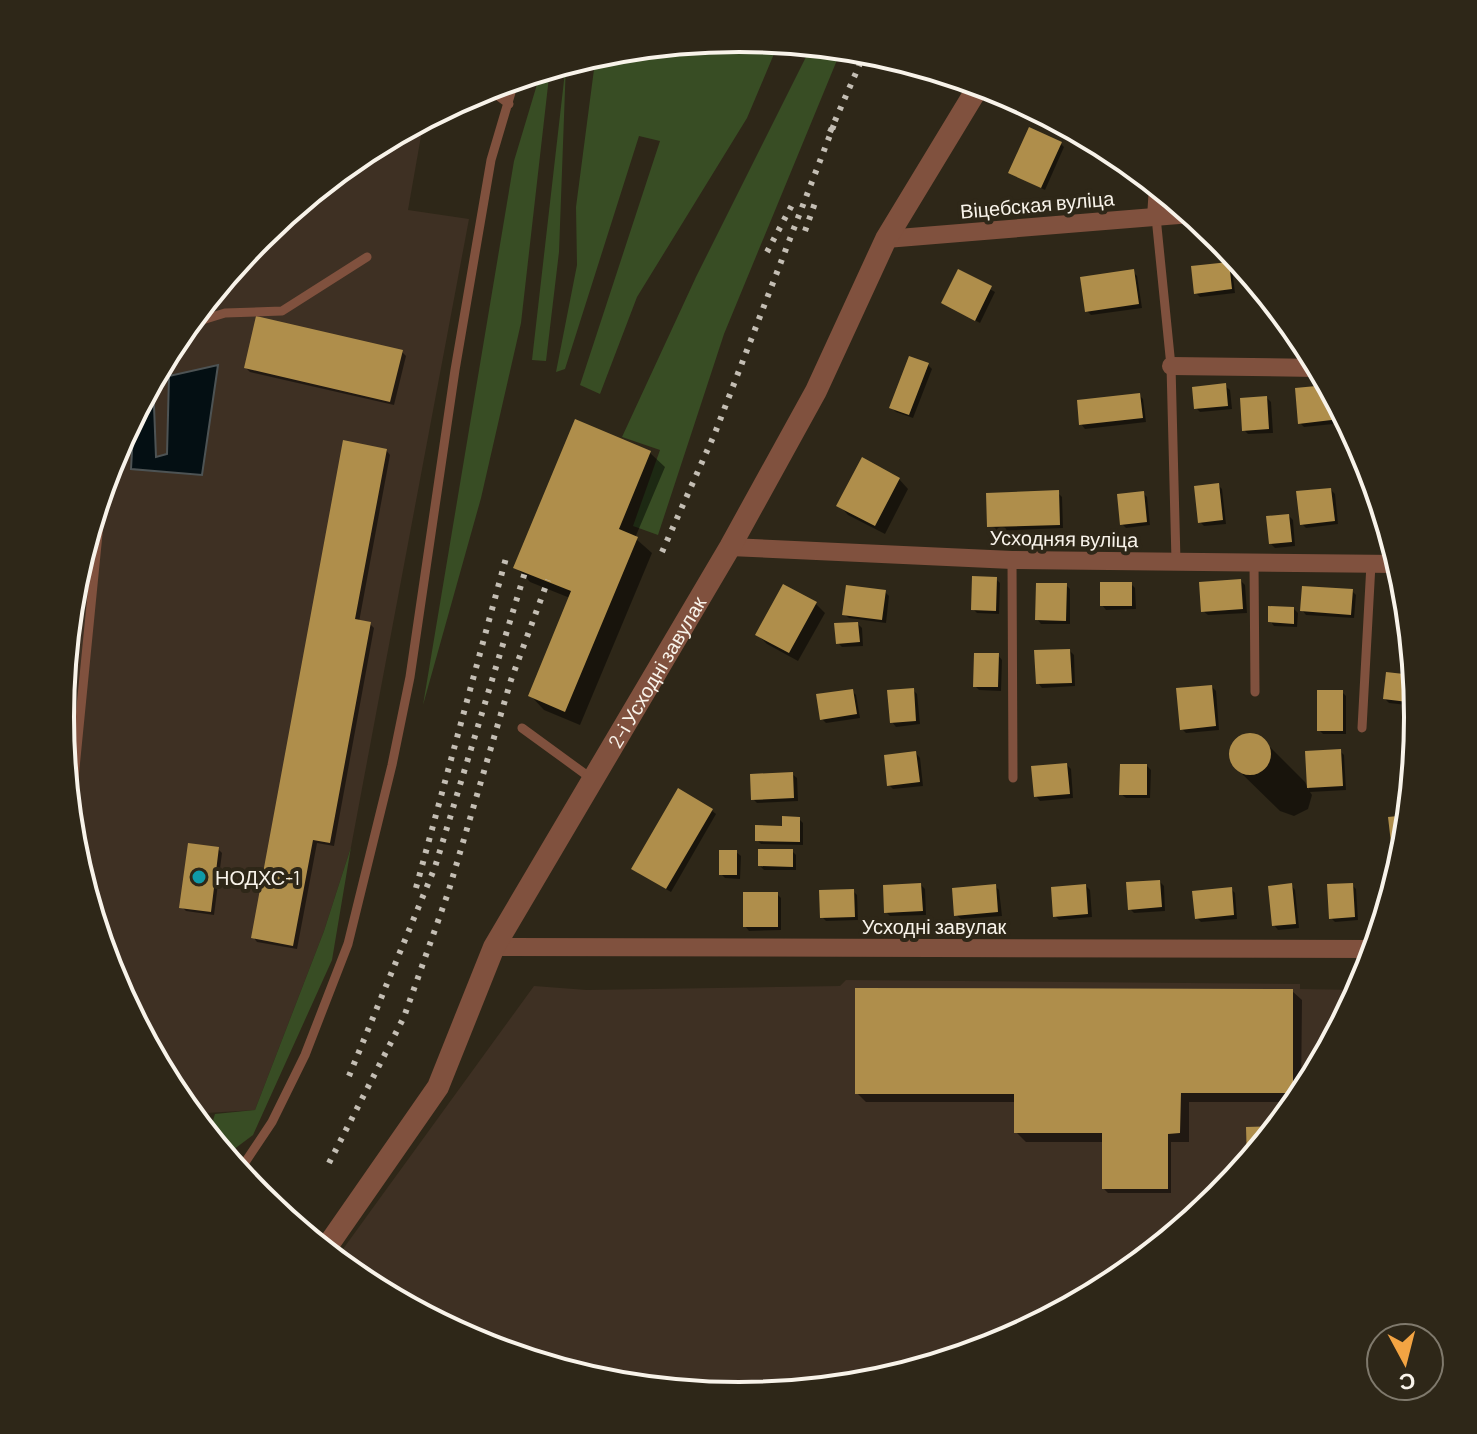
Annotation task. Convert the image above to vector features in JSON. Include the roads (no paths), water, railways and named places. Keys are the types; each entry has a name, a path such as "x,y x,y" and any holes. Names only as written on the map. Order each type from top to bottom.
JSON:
{"street":[{"name":"2-і Усходні завулак","path":"330,1242 438,1087 494,947 730,547 816,391 886,239 973,95"},
{"path":"1156,217 1157,201"},
{"name":"Віцебская вуліца","path":"886,239 1175,215"},
{"path":"1171,366 1303,368"},
{"name":"Усходняя вуліца","path":"730,547 1012,560 1386,564"},
{"name":"Усходні завулак","path":"494,947 1361,949"}],"lane":[{"path":"245,1162 272,1122 305,1055 352,929 410,677 455,370 491,160 512,92"},
{"path":"499,97 509,104"},
{"path":"1156,217 1171,366 1176,561"},
{"path":"206,319 225,313 282,311 367,257"},
{"path":"75,764 97,541"},
{"path":"1012,560 1013,778"},
{"path":"1254,562 1255,692"},
{"path":"1362,728 1371,564"},
{"path":"522,728 592,779"}],"railway":[{"path":"830,132 860,64"},
{"path":"662,552 715,433 835,122"},
{"path":"805,231 816,200"},
{"path":"767,252 793,203"},
{"path":"416,888 506,558"},
{"path":"349,1076 435,867 525,572"},
{"path":"329,1163 404,1017 448,893 511,680 548,580"}],"place":[{"name":"НОДХС-1","path":"199,877"}]}
